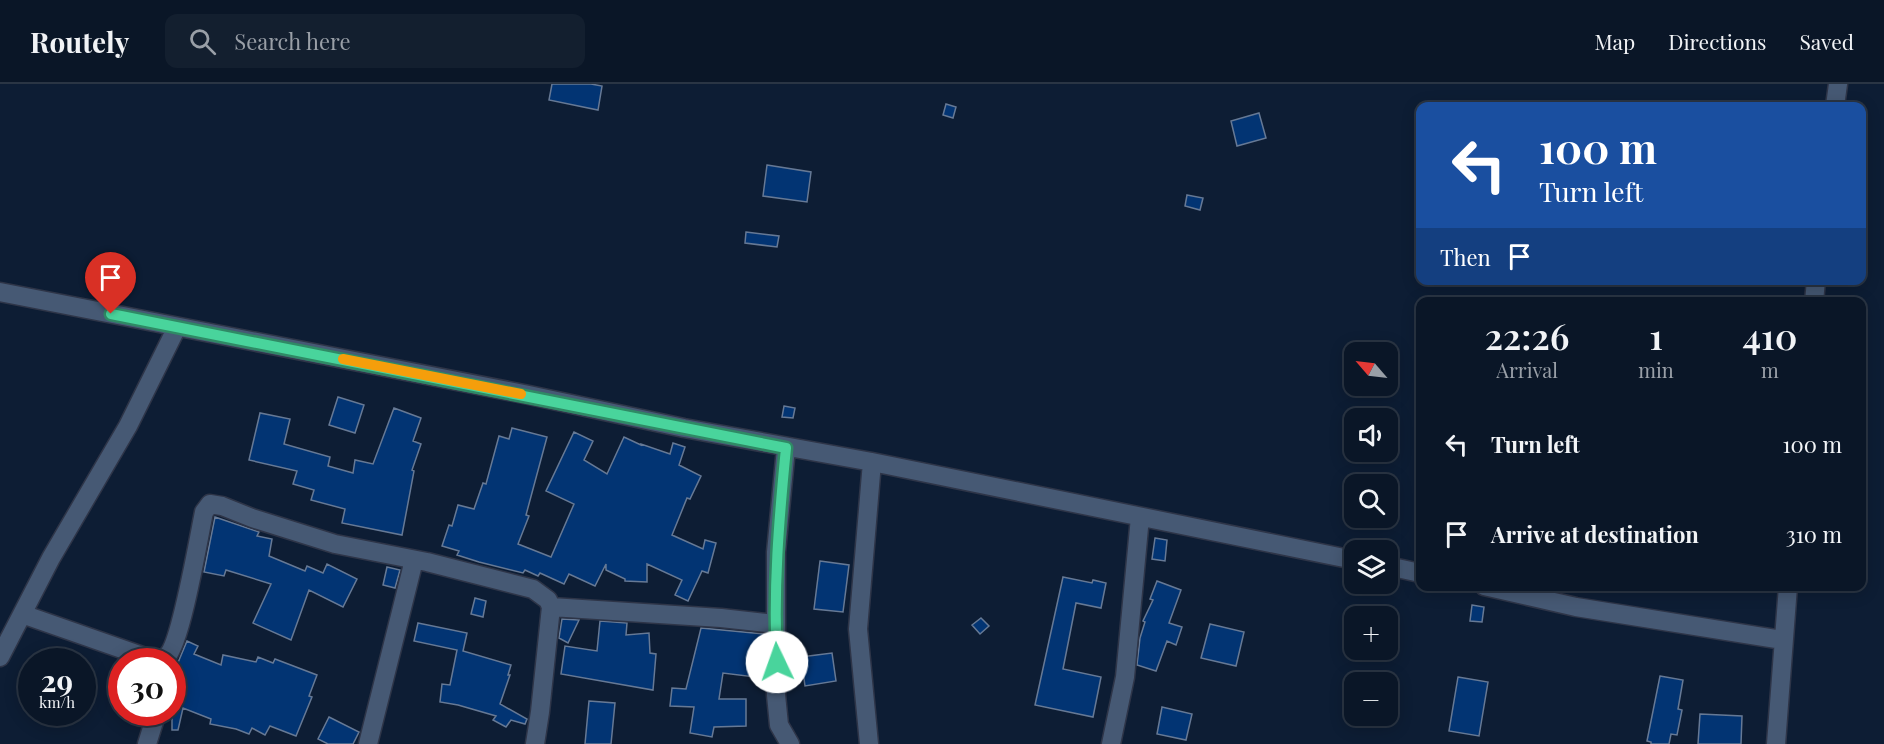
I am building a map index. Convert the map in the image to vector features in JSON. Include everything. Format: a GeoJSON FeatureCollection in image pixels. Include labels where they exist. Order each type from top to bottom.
{"type":"FeatureCollection","features":[{"type":"Feature","properties":{"kind":"street"},"geometry":{"type":"LineString","coordinates":[[1836,102],[1838,84]]}},
{"type":"Feature","properties":{"kind":"street"},"geometry":{"type":"LineString","coordinates":[[0,292],[786,448],[872,462],[1344,558]]}},
{"type":"Feature","properties":{"kind":"street"},"geometry":{"type":"LineString","coordinates":[[0,657],[51,558],[128,426],[177,327]]}},
{"type":"Feature","properties":{"kind":"street"},"geometry":{"type":"LineString","coordinates":[[786,448],[776,552],[775,624],[776,695],[779,725],[790,744]]}},
{"type":"Feature","properties":{"kind":"street"},"geometry":{"type":"LineString","coordinates":[[869,744],[858,629],[872,462]]}},
{"type":"Feature","properties":{"kind":"street"},"geometry":{"type":"LineString","coordinates":[[173,648],[182,618],[204,512],[210,504],[222,506],[252,518],[335,544],[414,560],[533,589],[548,600],[551,607],[535,744]]}},
{"type":"Feature","properties":{"kind":"street"},"geometry":{"type":"LineString","coordinates":[[1111,744],[1125,677],[1140,517]]}},
{"type":"Feature","properties":{"kind":"street"},"geometry":{"type":"LineString","coordinates":[[368,744],[414,560]]}},
{"type":"Feature","properties":{"kind":"street"},"geometry":{"type":"LineString","coordinates":[[1398,568],[1416,572]]}},
{"type":"Feature","properties":{"kind":"street"},"geometry":{"type":"LineString","coordinates":[[1506,591],[1576,607],[1783,640]]}},
{"type":"Feature","properties":{"kind":"street"},"geometry":{"type":"LineString","coordinates":[[1776,744],[1788,591]]}},
{"type":"Feature","properties":{"kind":"street"},"geometry":{"type":"LineString","coordinates":[[551,607],[721,618],[775,624]]}},
{"type":"Feature","properties":{"kind":"street"},"geometry":{"type":"LineString","coordinates":[[22,614],[119,648]]}},
{"type":"Feature","properties":{"kind":"street"},"geometry":{"type":"LineString","coordinates":[[152,741],[155,726]]}},
{"type":"Feature","properties":{"kind":"building"},"geometry":{"type":"Polygon","coordinates":[[[552,84],[602,86],[598,110],[549,100],[552,84]]]}},
{"type":"Feature","properties":{"kind":"building"},"geometry":{"type":"Polygon","coordinates":[[[946,104],[956,107],[953,118],[943,115],[946,104]]]}},
{"type":"Feature","properties":{"kind":"building"},"geometry":{"type":"Polygon","coordinates":[[[1259,113],[1266,138],[1237,146],[1231,121],[1259,113]]]}},
{"type":"Feature","properties":{"kind":"building"},"geometry":{"type":"Polygon","coordinates":[[[767,165],[811,172],[807,202],[763,196],[767,165]]]}},
{"type":"Feature","properties":{"kind":"building"},"geometry":{"type":"Polygon","coordinates":[[[1187,195],[1203,198],[1200,210],[1185,206],[1187,195]]]}},
{"type":"Feature","properties":{"kind":"building"},"geometry":{"type":"Polygon","coordinates":[[[746,232],[779,236],[777,247],[745,243],[746,232]]]}},
{"type":"Feature","properties":{"kind":"building"},"geometry":{"type":"Polygon","coordinates":[[[338,397],[364,405],[355,433],[329,425],[338,397]]]}},
{"type":"Feature","properties":{"kind":"building"},"geometry":{"type":"Polygon","coordinates":[[[784,406],[795,408],[793,418],[782,417],[784,406]]]}},
{"type":"Feature","properties":{"kind":"building"},"geometry":{"type":"Polygon","coordinates":[[[394,408],[421,418],[413,441],[421,444],[412,470],[414,471],[402,535],[342,523],[345,509],[311,500],[314,490],[293,484],[297,471],[249,460],[260,413],[290,419],[284,444],[330,457],[328,466],[353,473],[355,460],[373,464],[394,408]]]}},
{"type":"Feature","properties":{"kind":"building"},"geometry":{"type":"Polygon","coordinates":[[[512,428],[547,437],[526,515],[529,516],[518,544],[551,557],[574,504],[546,491],[574,432],[593,441],[584,460],[607,474],[624,437],[670,454],[673,443],[685,447],[679,465],[701,476],[690,499],[687,498],[672,535],[703,549],[705,540],[716,543],[708,573],[702,571],[688,601],[675,595],[682,580],[647,564],[647,582],[625,581],[606,570],[606,564],[595,586],[569,574],[564,584],[540,573],[538,576],[525,570],[523,573],[479,562],[457,555],[459,551],[442,546],[449,525],[452,526],[458,505],[474,509],[483,483],[486,484],[499,436],[509,439],[512,428]]]}},
{"type":"Feature","properties":{"kind":"building"},"geometry":{"type":"Polygon","coordinates":[[[215,517],[259,532],[257,536],[272,539],[269,556],[305,571],[307,566],[323,573],[327,564],[357,579],[343,607],[309,590],[291,640],[253,623],[271,584],[226,570],[224,576],[204,572],[215,517]]]}},
{"type":"Feature","properties":{"kind":"building"},"geometry":{"type":"Polygon","coordinates":[[[1155,538],[1167,540],[1165,561],[1152,559],[1155,538]]]}},
{"type":"Feature","properties":{"kind":"building"},"geometry":{"type":"Polygon","coordinates":[[[820,561],[849,565],[843,612],[814,609],[820,561]]]}},
{"type":"Feature","properties":{"kind":"building"},"geometry":{"type":"Polygon","coordinates":[[[387,567],[400,570],[395,588],[383,585],[387,567]]]}},
{"type":"Feature","properties":{"kind":"building"},"geometry":{"type":"Polygon","coordinates":[[[1063,577],[1092,583],[1093,580],[1106,583],[1101,608],[1076,603],[1063,669],[1101,677],[1093,717],[1035,705],[1063,577]]]}},
{"type":"Feature","properties":{"kind":"building"},"geometry":{"type":"Polygon","coordinates":[[[1157,581],[1181,590],[1169,623],[1182,627],[1176,645],[1167,641],[1156,671],[1137,665],[1140,638],[1145,622],[1143,621],[1153,600],[1150,599],[1157,581]]]}},
{"type":"Feature","properties":{"kind":"building"},"geometry":{"type":"Polygon","coordinates":[[[475,598],[486,601],[483,617],[471,614],[475,598]]]}},
{"type":"Feature","properties":{"kind":"building"},"geometry":{"type":"Polygon","coordinates":[[[1472,605],[1484,607],[1482,622],[1470,621],[1472,605]]]}},
{"type":"Feature","properties":{"kind":"building"},"geometry":{"type":"Polygon","coordinates":[[[981,618],[989,626],[980,634],[972,625],[981,618]]]}},
{"type":"Feature","properties":{"kind":"building"},"geometry":{"type":"Polygon","coordinates":[[[562,619],[579,620],[568,643],[559,638],[562,619]]]}},
{"type":"Feature","properties":{"kind":"building"},"geometry":{"type":"Polygon","coordinates":[[[600,621],[627,623],[626,635],[649,633],[650,653],[656,654],[653,690],[561,674],[565,646],[597,651],[600,621]]]}},
{"type":"Feature","properties":{"kind":"building"},"geometry":{"type":"Polygon","coordinates":[[[418,623],[467,633],[463,651],[511,665],[500,704],[527,719],[525,724],[511,720],[506,727],[493,720],[496,716],[440,702],[442,684],[450,685],[457,650],[414,641],[418,623]]]}},
{"type":"Feature","properties":{"kind":"building"},"geometry":{"type":"Polygon","coordinates":[[[1210,624],[1244,632],[1236,666],[1201,658],[1210,624]]]}},
{"type":"Feature","properties":{"kind":"building"},"geometry":{"type":"Polygon","coordinates":[[[701,628],[765,634],[763,678],[723,673],[719,699],[746,699],[746,726],[714,727],[712,737],[690,733],[694,707],[670,706],[672,688],[686,689],[701,628]]]}},
{"type":"Feature","properties":{"kind":"building"},"geometry":{"type":"Polygon","coordinates":[[[187,641],[198,646],[194,654],[221,665],[223,655],[256,662],[258,657],[273,663],[275,659],[317,675],[309,696],[312,697],[296,736],[270,726],[265,735],[252,728],[249,734],[210,724],[211,719],[186,709],[186,648],[184,648],[187,641]]]}},
{"type":"Feature","properties":{"kind":"building"},"geometry":{"type":"Polygon","coordinates":[[[832,653],[836,681],[805,686],[801,657],[832,653]]]}},
{"type":"Feature","properties":{"kind":"building"},"geometry":{"type":"Polygon","coordinates":[[[1660,676],[1683,680],[1678,709],[1682,710],[1677,735],[1671,734],[1669,744],[1651,744],[1647,741],[1660,676]]]}},
{"type":"Feature","properties":{"kind":"building"},"geometry":{"type":"Polygon","coordinates":[[[1458,677],[1488,682],[1479,736],[1449,731],[1458,677]]]}},
{"type":"Feature","properties":{"kind":"building"},"geometry":{"type":"Polygon","coordinates":[[[589,701],[615,703],[611,744],[585,744],[589,701]]]}},
{"type":"Feature","properties":{"kind":"building"},"geometry":{"type":"Polygon","coordinates":[[[1162,707],[1192,714],[1186,740],[1157,734],[1162,707]]]}},
{"type":"Feature","properties":{"kind":"building"},"geometry":{"type":"Polygon","coordinates":[[[1700,714],[1742,716],[1741,744],[1698,744],[1700,714]]]}},
{"type":"Feature","properties":{"kind":"building"},"geometry":{"type":"Polygon","coordinates":[[[329,717],[359,732],[353,744],[328,744],[318,739],[329,717]]]}},
{"type":"Feature","properties":{"kind":"building"},"geometry":{"type":"Polygon","coordinates":[[[172,726],[179,726],[178,730],[172,730],[172,726]]]}},
{"type":"Feature","properties":{"kind":"slow traffic"},"geometry":{"type":"LineString","coordinates":[[343,359],[521,394]]}},
{"type":"Feature","properties":{"kind":"route"},"geometry":{"type":"LineString","coordinates":[[111,314],[529,395],[786,448],[776,552],[777,662]]}}]}
